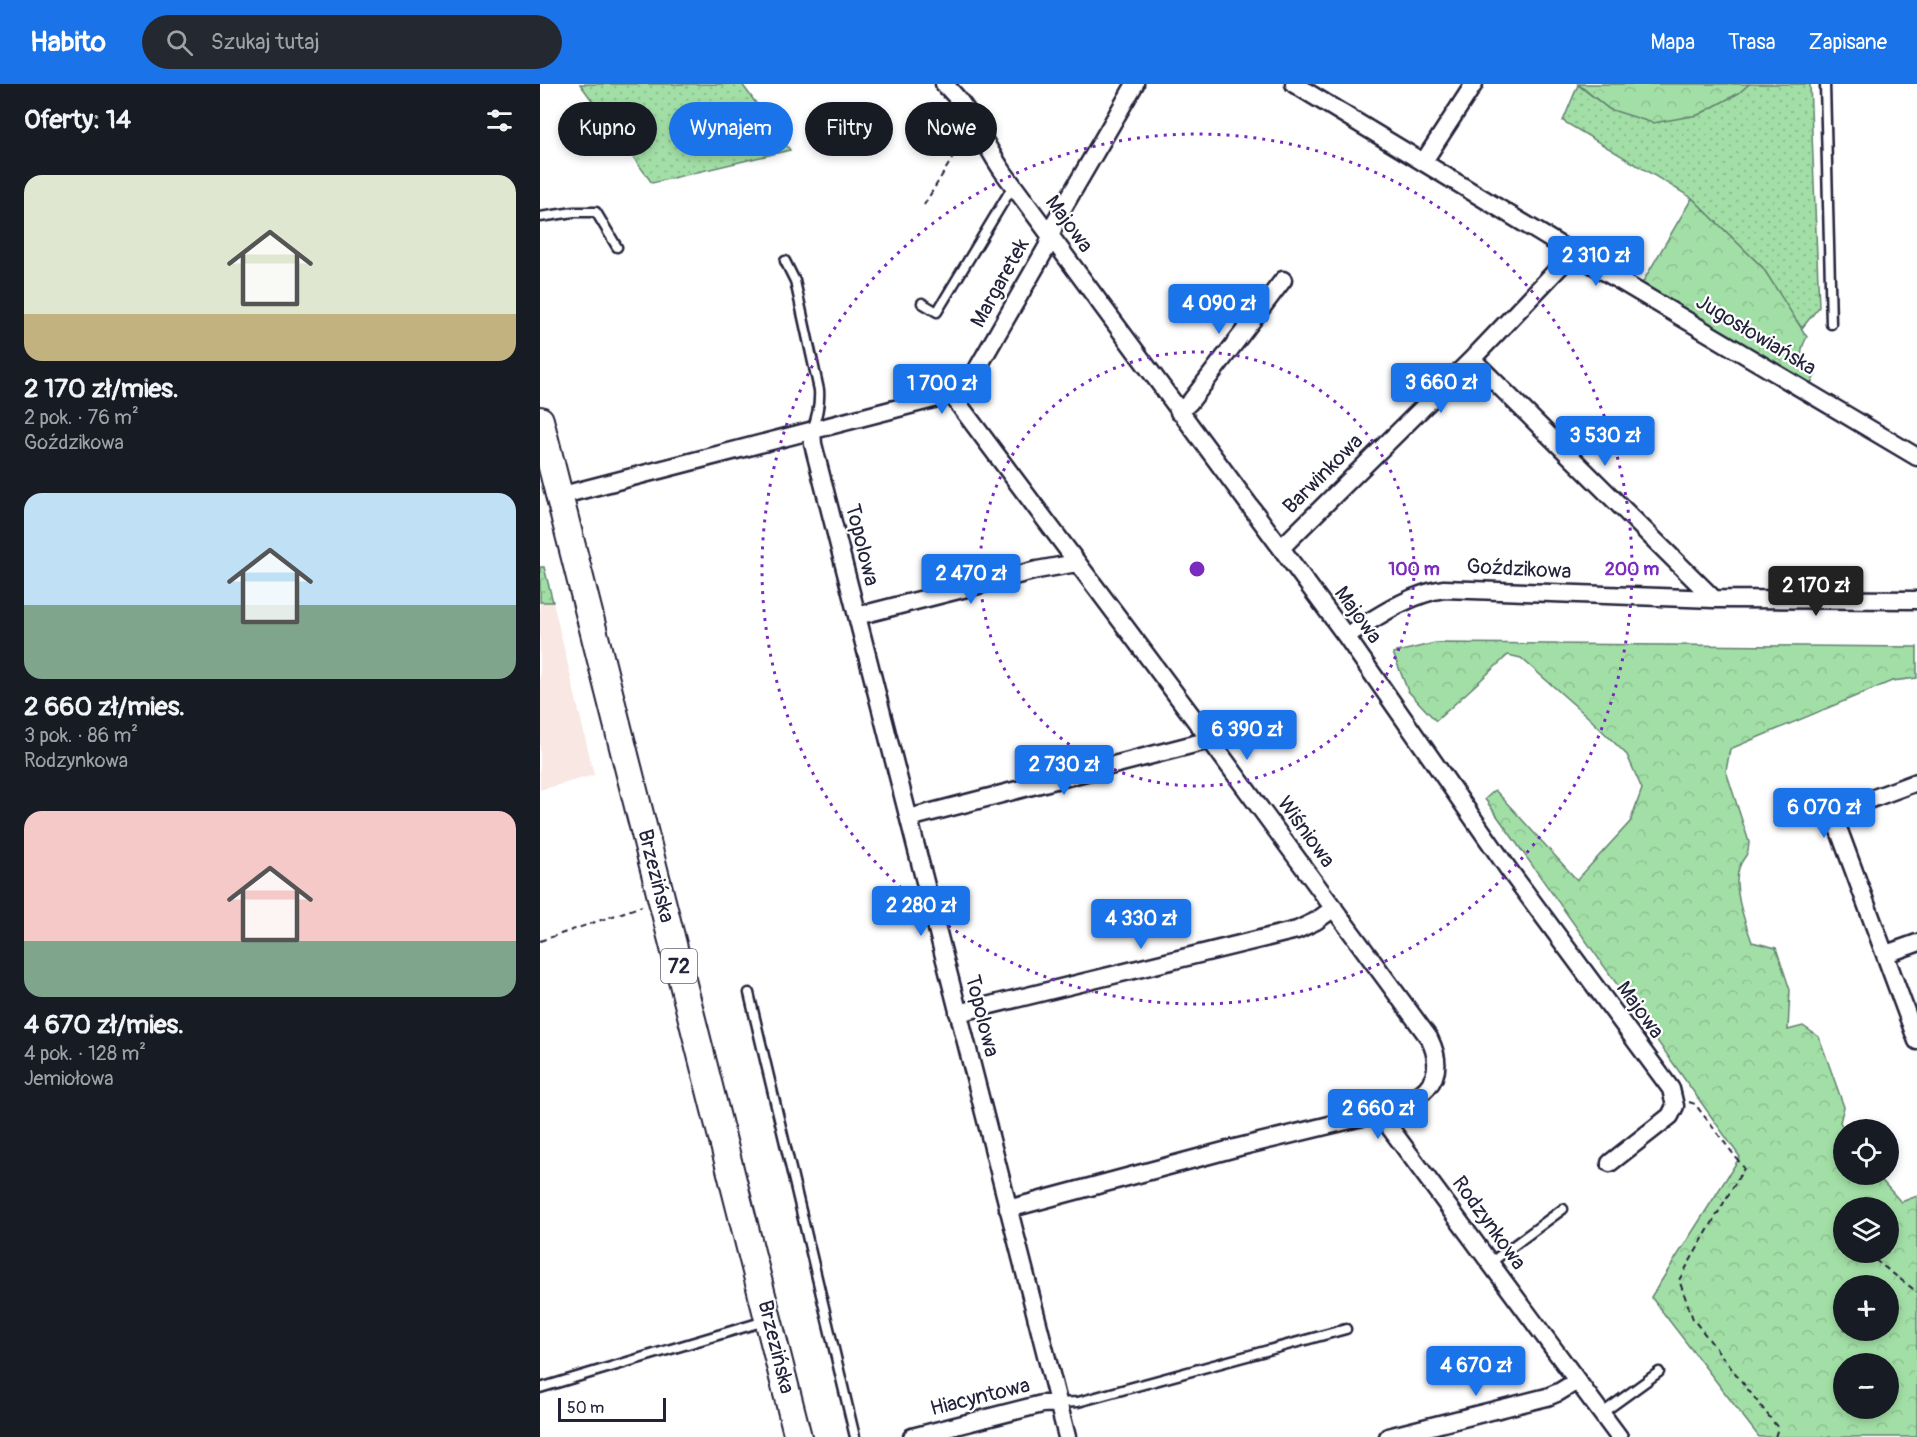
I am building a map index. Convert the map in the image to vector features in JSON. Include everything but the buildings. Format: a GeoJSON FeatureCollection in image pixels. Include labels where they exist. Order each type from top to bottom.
{"type":"FeatureCollection","features":[{"type":"Feature","properties":{"kind":"main road","name":"Brzezińska"},"geometry":{"type":"LineString","coordinates":[[540,420],[798,1437]]}},
{"type":"Feature","properties":{"kind":"street","name":"Majowa"},"geometry":{"type":"LineString","coordinates":[[944,84],[961,102]]}},
{"type":"Feature","properties":{"kind":"street","name":"Margaretek"},"geometry":{"type":"LineString","coordinates":[[559,496],[951,394],[969,381],[976,371],[1047,247],[1056,220],[1135,84]]}},
{"type":"Feature","properties":{"kind":"street","name":"Jugosłowiańska"},"geometry":{"type":"LineString","coordinates":[[1294,84],[1917,457]]}},
{"type":"Feature","properties":{"kind":"street"},"geometry":{"type":"LineString","coordinates":[[1424,161],[1474,84]]}},
{"type":"Feature","properties":{"kind":"street","name":"Majowa"},"geometry":{"type":"LineString","coordinates":[[992,156],[1346,636],[1462,803],[1671,1089],[1673,1096]]}},
{"type":"Feature","properties":{"kind":"street","name":"Barwinkowa"},"geometry":{"type":"LineString","coordinates":[[1281,548],[1472,359],[1573,253]]}},
{"type":"Feature","properties":{"kind":"street"},"geometry":{"type":"LineString","coordinates":[[1179,411],[1190,402],[1283,280]]}},
{"type":"Feature","properties":{"kind":"street"},"geometry":{"type":"LineString","coordinates":[[1472,359],[1714,599]]}},
{"type":"Feature","properties":{"kind":"street","name":"Wiśniowa"},"geometry":{"type":"LineString","coordinates":[[951,394],[1430,1038],[1435,1050],[1434,1080],[1409,1101],[1380,1113]]}},
{"type":"Feature","properties":{"kind":"street","name":"Topolowa"},"geometry":{"type":"LineString","coordinates":[[812,431],[813,444],[1067,1437]]}},
{"type":"Feature","properties":{"kind":"street"},"geometry":{"type":"LineString","coordinates":[[857,616],[1037,570],[1077,563]]}},
{"type":"Feature","properties":{"kind":"street","name":"Goździkowa"},"geometry":{"type":"LineString","coordinates":[[1346,636],[1412,598],[1430,591],[1444,589],[1714,599],[1917,600]]}},
{"type":"Feature","properties":{"kind":"street"},"geometry":{"type":"LineString","coordinates":[[909,818],[1210,740]]}},
{"type":"Feature","properties":{"kind":"street"},"geometry":{"type":"LineString","coordinates":[[1917,782],[1847,808],[1839,821],[1840,834],[1917,1041]]}},
{"type":"Feature","properties":{"kind":"street"},"geometry":{"type":"LineString","coordinates":[[958,1013],[1297,930],[1316,921],[1334,908]]}},
{"type":"Feature","properties":{"kind":"street"},"geometry":{"type":"LineString","coordinates":[[1886,954],[1917,942]]}},
{"type":"Feature","properties":{"kind":"street"},"geometry":{"type":"LineString","coordinates":[[1610,1163],[1670,1116],[1675,1106],[1673,1096]]}},
{"type":"Feature","properties":{"kind":"street"},"geometry":{"type":"LineString","coordinates":[[1008,1209],[1227,1150],[1380,1113]]}},
{"type":"Feature","properties":{"kind":"street","name":"Rodzynkowa"},"geometry":{"type":"LineString","coordinates":[[1380,1113],[1619,1437]]}},
{"type":"Feature","properties":{"kind":"street"},"geometry":{"type":"LineString","coordinates":[[1388,1437],[1547,1396],[1560,1392],[1577,1380]]}},
{"type":"Feature","properties":{"kind":"street","name":"Hiacyntowa"},"geometry":{"type":"LineString","coordinates":[[912,1437],[1041,1404],[1058,1402]]}},
{"type":"Feature","properties":{"kind":"lane"},"geometry":{"type":"LineString","coordinates":[[1825,84],[1831,324]]}},
{"type":"Feature","properties":{"kind":"lane"},"geometry":{"type":"LineString","coordinates":[[922,303],[937,312],[1013,186]]}},
{"type":"Feature","properties":{"kind":"lane"},"geometry":{"type":"LineString","coordinates":[[540,218],[574,212],[596,212],[618,247]]}},
{"type":"Feature","properties":{"kind":"lane"},"geometry":{"type":"LineString","coordinates":[[785,261],[795,281],[819,390],[817,417],[812,431]]}},
{"type":"Feature","properties":{"kind":"lane"},"geometry":{"type":"LineString","coordinates":[[749,993],[855,1437]]}},
{"type":"Feature","properties":{"kind":"lane"},"geometry":{"type":"LineString","coordinates":[[1490,1263],[1563,1209]]}},
{"type":"Feature","properties":{"kind":"lane"},"geometry":{"type":"LineString","coordinates":[[540,1388],[769,1320]]}},
{"type":"Feature","properties":{"kind":"lane"},"geometry":{"type":"LineString","coordinates":[[1058,1402],[1078,1402],[1346,1329]]}},
{"type":"Feature","properties":{"kind":"lane"},"geometry":{"type":"LineString","coordinates":[[1601,1414],[1659,1372]]}},
{"type":"Feature","properties":{"kind":"path"},"geometry":{"type":"LineString","coordinates":[[924,205],[954,156]]}},
{"type":"Feature","properties":{"kind":"path"},"geometry":{"type":"LineString","coordinates":[[540,941],[662,900]]}},
{"type":"Feature","properties":{"kind":"path"},"geometry":{"type":"LineString","coordinates":[[1673,1096],[1695,1104],[1744,1168],[1679,1280],[1693,1319],[1778,1428],[1775,1437]]}},
{"type":"Feature","properties":{"kind":"path"},"geometry":{"type":"LineString","coordinates":[[1879,1263],[1917,1292]]}},
{"type":"Feature","properties":{"kind":"shaded area"},"geometry":{"type":"Polygon","coordinates":[[[540,602],[553,602],[594,775],[540,790],[540,602]]]}},
{"type":"Feature","properties":{"kind":"green space"},"geometry":{"type":"Polygon","coordinates":[[[580,84],[742,84],[755,102],[669,102],[669,156],[765,156],[652,183],[632,156],[657,156],[657,102],[593,102],[580,84]]]}},
{"type":"Feature","properties":{"kind":"green space"},"geometry":{"type":"Polygon","coordinates":[[[1578,84],[1749,84],[1739,93],[1698,115],[1653,123],[1609,109],[1578,84]]]}},
{"type":"Feature","properties":{"kind":"green space"},"geometry":{"type":"Polygon","coordinates":[[[1749,84],[1810,84],[1819,307],[1802,328],[1763,268],[1692,198],[1563,121],[1578,85],[1609,109],[1698,115],[1739,93],[1749,84]]]}},
{"type":"Feature","properties":{"kind":"green space"},"geometry":{"type":"Polygon","coordinates":[[[1692,198],[1763,268],[1807,337],[1801,353],[1804,361],[1816,374],[1811,383],[1805,383],[1641,285],[1692,198]]]}},
{"type":"Feature","properties":{"kind":"green space"},"geometry":{"type":"Polygon","coordinates":[[[540,567],[544,567],[553,602],[540,602],[540,567]]]}},
{"type":"Feature","properties":{"kind":"green space"},"geometry":{"type":"Polygon","coordinates":[[[1435,643],[1917,647],[1917,678],[1892,681],[1730,749],[1726,771],[1749,842],[1748,852],[1737,876],[1737,886],[1752,942],[1776,948],[1790,990],[1788,1030],[1803,1026],[1819,1037],[1844,1107],[1841,1119],[1833,1119],[1833,1185],[1886,1185],[1897,1197],[1833,1197],[1833,1263],[1899,1263],[1899,1200],[1901,1202],[1917,1196],[1917,1437],[1759,1437],[1651,1297],[1740,1157],[1485,799],[1495,790],[1577,880],[1630,822],[1642,789],[1627,755],[1521,658],[1508,655],[1436,721],[1408,691],[1393,653],[1435,643]]]}}]}
